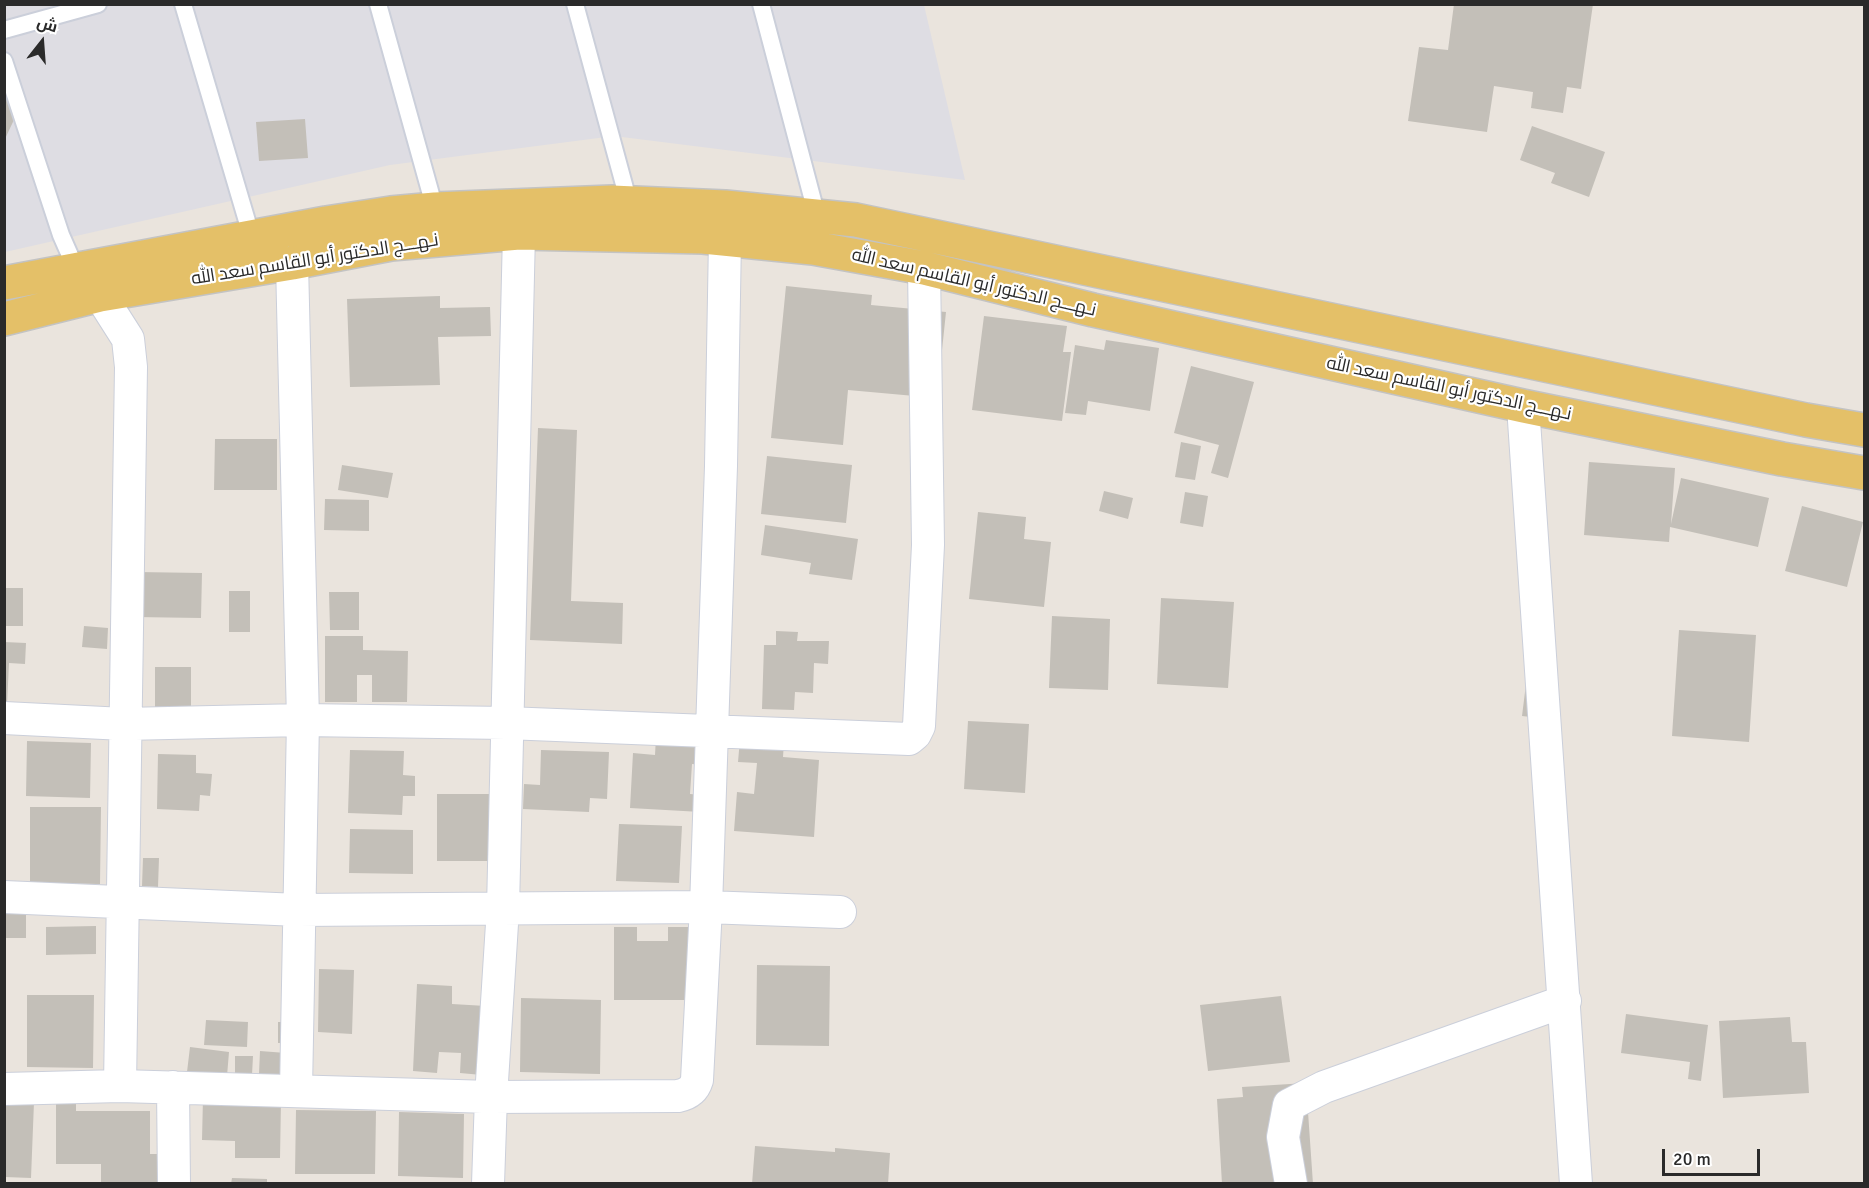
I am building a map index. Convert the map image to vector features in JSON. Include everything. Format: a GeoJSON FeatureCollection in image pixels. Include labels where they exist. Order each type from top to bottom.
{"type":"FeatureCollection","features":[{"type":"Feature","properties":{"kind":"main road","name":"نـهـــج الدكتور أبو القاسم سعد الله"},"geometry":{"type":"LineString","coordinates":[[4,283],[380,214],[435,209],[629,203],[726,207],[856,220],[1795,418],[1864,430]]}},
{"type":"Feature","properties":{"kind":"main road","name":"نـهـــج الدكتور أبو القاسم سعد الله"},"geometry":{"type":"LineString","coordinates":[[4,319],[100,296],[391,244],[519,233],[703,237],[813,248],[924,268],[1093,310],[1523,406],[1782,459],[1864,473]]}},
{"type":"Feature","properties":{"kind":"street"},"geometry":{"type":"LineString","coordinates":[[488,1184],[503,909],[519,233]]}},
{"type":"Feature","properties":{"kind":"street"},"geometry":{"type":"LineString","coordinates":[[4,1089],[120,1086],[491,1096],[678,1096],[687,1094],[695,1088],[706,907],[722,466],[725,239]]}},
{"type":"Feature","properties":{"kind":"street"},"geometry":{"type":"LineString","coordinates":[[291,263],[303,720],[296,1090]]}},
{"type":"Feature","properties":{"kind":"street"},"geometry":{"type":"LineString","coordinates":[[78,268],[100,296],[128,339],[130,351],[120,1086]]}},
{"type":"Feature","properties":{"kind":"street"},"geometry":{"type":"LineString","coordinates":[[4,718],[124,724],[303,720],[506,723],[909,739],[919,726],[928,545],[924,268]]}},
{"type":"Feature","properties":{"kind":"street"},"geometry":{"type":"LineString","coordinates":[[1523,406],[1576,1184]]}},
{"type":"Feature","properties":{"kind":"street"},"geometry":{"type":"LineString","coordinates":[[4,897],[298,909],[706,907],[840,912]]}},
{"type":"Feature","properties":{"kind":"street"},"geometry":{"type":"LineString","coordinates":[[1291,1184],[1283,1137],[1289,1105],[1324,1087],[1565,1001]]}},
{"type":"Feature","properties":{"kind":"street"},"geometry":{"type":"LineString","coordinates":[[173,1087],[174,1184]]}},
{"type":"Feature","properties":{"kind":"lane"},"geometry":{"type":"LineString","coordinates":[[4,30],[98,4]]}},
{"type":"Feature","properties":{"kind":"lane"},"geometry":{"type":"LineString","coordinates":[[183,4],[252,238]]}},
{"type":"Feature","properties":{"kind":"lane"},"geometry":{"type":"LineString","coordinates":[[378,4],[435,209]]}},
{"type":"Feature","properties":{"kind":"lane"},"geometry":{"type":"LineString","coordinates":[[575,4],[629,203]]}},
{"type":"Feature","properties":{"kind":"lane"},"geometry":{"type":"LineString","coordinates":[[761,4],[817,216]]}},
{"type":"Feature","properties":{"kind":"lane"},"geometry":{"type":"LineString","coordinates":[[4,61],[61,235],[78,268]]}},
{"type":"Feature","properties":{"kind":"shaded area"},"geometry":{"type":"Polygon","coordinates":[[[4,5],[924,5],[965,180],[614,136],[390,165],[5,252],[4,5]]]}},
{"type":"Feature","properties":{"kind":"building"},"geometry":{"type":"Polygon","coordinates":[[[1454,4],[1593,4],[1581,89],[1567,87],[1563,113],[1531,108],[1533,92],[1494,86],[1487,132],[1408,121],[1419,47],[1448,50],[1454,4]]]}},
{"type":"Feature","properties":{"kind":"building"},"geometry":{"type":"Polygon","coordinates":[[[4,88],[11,91],[7,100],[20,107],[4,141],[4,88]]]}},
{"type":"Feature","properties":{"kind":"building"},"geometry":{"type":"Polygon","coordinates":[[[305,119],[308,158],[259,161],[256,122],[305,119]]]}},
{"type":"Feature","properties":{"kind":"building"},"geometry":{"type":"Polygon","coordinates":[[[1532,126],[1605,152],[1589,197],[1551,183],[1555,173],[1520,160],[1532,126]]]}},
{"type":"Feature","properties":{"kind":"building"},"geometry":{"type":"Polygon","coordinates":[[[786,286],[872,295],[871,305],[946,312],[937,398],[848,390],[843,445],[771,438],[786,286]]]}},
{"type":"Feature","properties":{"kind":"building"},"geometry":{"type":"Polygon","coordinates":[[[440,296],[440,308],[490,307],[491,336],[438,337],[440,385],[350,387],[347,299],[440,296]]]}},
{"type":"Feature","properties":{"kind":"building"},"geometry":{"type":"Polygon","coordinates":[[[984,316],[1067,326],[1063,352],[1071,352],[1062,421],[972,410],[984,316]]]}},
{"type":"Feature","properties":{"kind":"building"},"geometry":{"type":"Polygon","coordinates":[[[1106,340],[1159,348],[1150,411],[1088,401],[1086,415],[1065,413],[1075,345],[1104,350],[1106,340]]]}},
{"type":"Feature","properties":{"kind":"building"},"geometry":{"type":"Polygon","coordinates":[[[1191,366],[1254,382],[1228,478],[1211,473],[1219,445],[1174,433],[1191,366]]]}},
{"type":"Feature","properties":{"kind":"building"},"geometry":{"type":"Polygon","coordinates":[[[538,428],[577,430],[571,601],[623,603],[622,644],[530,640],[538,428]]]}},
{"type":"Feature","properties":{"kind":"building"},"geometry":{"type":"Polygon","coordinates":[[[215,439],[277,439],[277,490],[214,490],[215,439]]]}},
{"type":"Feature","properties":{"kind":"building"},"geometry":{"type":"Polygon","coordinates":[[[1181,442],[1201,446],[1195,480],[1175,477],[1181,442]]]}},
{"type":"Feature","properties":{"kind":"building"},"geometry":{"type":"Polygon","coordinates":[[[767,456],[852,465],[846,523],[761,514],[767,456]]]}},
{"type":"Feature","properties":{"kind":"building"},"geometry":{"type":"Polygon","coordinates":[[[1589,462],[1675,468],[1671,524],[1681,478],[1769,498],[1758,547],[1670,527],[1669,542],[1584,535],[1589,462]]]}},
{"type":"Feature","properties":{"kind":"building"},"geometry":{"type":"Polygon","coordinates":[[[342,465],[393,473],[388,498],[338,490],[342,465]]]}},
{"type":"Feature","properties":{"kind":"building"},"geometry":{"type":"Polygon","coordinates":[[[1104,491],[1133,498],[1128,519],[1099,511],[1104,491]]]}},
{"type":"Feature","properties":{"kind":"building"},"geometry":{"type":"Polygon","coordinates":[[[1185,492],[1208,496],[1203,527],[1180,523],[1185,492]]]}},
{"type":"Feature","properties":{"kind":"building"},"geometry":{"type":"Polygon","coordinates":[[[325,499],[369,500],[369,531],[324,530],[325,499]]]}},
{"type":"Feature","properties":{"kind":"building"},"geometry":{"type":"Polygon","coordinates":[[[1802,506],[1863,522],[1847,587],[1785,571],[1802,506]]]}},
{"type":"Feature","properties":{"kind":"building"},"geometry":{"type":"Polygon","coordinates":[[[978,512],[1026,517],[1024,539],[1051,542],[1044,607],[969,599],[978,512]]]}},
{"type":"Feature","properties":{"kind":"building"},"geometry":{"type":"Polygon","coordinates":[[[765,525],[858,539],[852,580],[809,574],[811,563],[761,555],[765,525]]]}},
{"type":"Feature","properties":{"kind":"building"},"geometry":{"type":"Polygon","coordinates":[[[137,572],[202,573],[201,618],[135,617],[137,572]]]}},
{"type":"Feature","properties":{"kind":"building"},"geometry":{"type":"Polygon","coordinates":[[[4,588],[23,588],[23,626],[4,626],[4,588]]]}},
{"type":"Feature","properties":{"kind":"building"},"geometry":{"type":"Polygon","coordinates":[[[229,591],[250,591],[250,632],[229,632],[229,591]]]}},
{"type":"Feature","properties":{"kind":"building"},"geometry":{"type":"Polygon","coordinates":[[[329,592],[359,592],[359,630],[330,630],[329,592]]]}},
{"type":"Feature","properties":{"kind":"building"},"geometry":{"type":"Polygon","coordinates":[[[1161,598],[1234,602],[1228,688],[1157,684],[1161,598]]]}},
{"type":"Feature","properties":{"kind":"building"},"geometry":{"type":"Polygon","coordinates":[[[1052,616],[1110,619],[1108,690],[1049,688],[1052,616]]]}},
{"type":"Feature","properties":{"kind":"building"},"geometry":{"type":"Polygon","coordinates":[[[84,626],[108,628],[107,649],[82,647],[84,626]]]}},
{"type":"Feature","properties":{"kind":"building"},"geometry":{"type":"Polygon","coordinates":[[[1679,630],[1756,635],[1749,742],[1672,736],[1679,630]]]}},
{"type":"Feature","properties":{"kind":"building"},"geometry":{"type":"Polygon","coordinates":[[[776,631],[798,632],[797,641],[829,641],[828,664],[814,663],[813,693],[795,692],[794,710],[762,709],[764,645],[776,645],[776,631]]]}},
{"type":"Feature","properties":{"kind":"building"},"geometry":{"type":"Polygon","coordinates":[[[325,636],[363,636],[363,650],[408,651],[407,702],[372,702],[372,675],[357,675],[357,702],[325,702],[325,636]]]}},
{"type":"Feature","properties":{"kind":"building"},"geometry":{"type":"Polygon","coordinates":[[[4,642],[26,643],[25,664],[9,663],[7,705],[4,705],[4,642]]]}},
{"type":"Feature","properties":{"kind":"building"},"geometry":{"type":"Polygon","coordinates":[[[155,667],[191,667],[191,709],[155,709],[155,667]]]}},
{"type":"Feature","properties":{"kind":"building"},"geometry":{"type":"Polygon","coordinates":[[[1526,684],[1540,718],[1522,716],[1526,684]]]}},
{"type":"Feature","properties":{"kind":"building"},"geometry":{"type":"Polygon","coordinates":[[[968,721],[1029,724],[1025,793],[964,789],[968,721]]]}},
{"type":"Feature","properties":{"kind":"building"},"geometry":{"type":"Polygon","coordinates":[[[656,737],[705,739],[703,765],[692,764],[690,794],[702,795],[701,812],[630,808],[633,753],[655,755],[656,737]]]}},
{"type":"Feature","properties":{"kind":"building"},"geometry":{"type":"Polygon","coordinates":[[[740,739],[784,742],[783,757],[819,760],[814,837],[734,831],[737,792],[754,794],[757,763],[738,762],[740,739]]]}},
{"type":"Feature","properties":{"kind":"building"},"geometry":{"type":"Polygon","coordinates":[[[27,741],[91,743],[90,798],[26,796],[27,741]]]}},
{"type":"Feature","properties":{"kind":"building"},"geometry":{"type":"Polygon","coordinates":[[[350,750],[404,751],[403,775],[415,776],[415,796],[403,796],[402,815],[348,813],[350,750]]]}},
{"type":"Feature","properties":{"kind":"building"},"geometry":{"type":"Polygon","coordinates":[[[541,750],[609,752],[607,799],[590,798],[589,812],[523,809],[524,784],[540,785],[541,750]]]}},
{"type":"Feature","properties":{"kind":"building"},"geometry":{"type":"Polygon","coordinates":[[[158,754],[196,755],[196,773],[212,774],[210,796],[200,795],[199,811],[157,809],[158,754]]]}},
{"type":"Feature","properties":{"kind":"building"},"geometry":{"type":"Polygon","coordinates":[[[437,794],[489,794],[489,861],[437,861],[437,794]]]}},
{"type":"Feature","properties":{"kind":"building"},"geometry":{"type":"Polygon","coordinates":[[[30,807],[101,807],[100,884],[30,883],[30,807]]]}},
{"type":"Feature","properties":{"kind":"building"},"geometry":{"type":"Polygon","coordinates":[[[619,824],[682,826],[679,883],[616,881],[619,824]]]}},
{"type":"Feature","properties":{"kind":"building"},"geometry":{"type":"Polygon","coordinates":[[[350,829],[413,830],[413,874],[349,873],[350,829]]]}},
{"type":"Feature","properties":{"kind":"building"},"geometry":{"type":"Polygon","coordinates":[[[143,858],[159,858],[158,887],[142,886],[143,858]]]}},
{"type":"Feature","properties":{"kind":"building"},"geometry":{"type":"Polygon","coordinates":[[[4,909],[26,910],[26,938],[4,938],[4,909]]]}},
{"type":"Feature","properties":{"kind":"building"},"geometry":{"type":"Polygon","coordinates":[[[96,926],[96,954],[46,955],[46,927],[96,926]]]}},
{"type":"Feature","properties":{"kind":"building"},"geometry":{"type":"Polygon","coordinates":[[[614,927],[637,927],[637,941],[668,941],[668,927],[694,927],[694,1000],[614,1000],[614,927]]]}},
{"type":"Feature","properties":{"kind":"building"},"geometry":{"type":"Polygon","coordinates":[[[757,965],[830,966],[829,1046],[756,1045],[757,965]]]}},
{"type":"Feature","properties":{"kind":"building"},"geometry":{"type":"Polygon","coordinates":[[[319,969],[354,970],[352,1034],[318,1032],[319,969]]]}},
{"type":"Feature","properties":{"kind":"building"},"geometry":{"type":"Polygon","coordinates":[[[417,984],[452,986],[452,1004],[486,1006],[482,1075],[460,1073],[461,1053],[439,1052],[437,1073],[413,1071],[417,984]]]}},
{"type":"Feature","properties":{"kind":"building"},"geometry":{"type":"Polygon","coordinates":[[[27,995],[94,995],[93,1068],[27,1067],[27,995]]]}},
{"type":"Feature","properties":{"kind":"building"},"geometry":{"type":"Polygon","coordinates":[[[1281,996],[1290,1062],[1208,1071],[1200,1005],[1281,996]]]}},
{"type":"Feature","properties":{"kind":"building"},"geometry":{"type":"Polygon","coordinates":[[[521,998],[601,1000],[600,1074],[520,1072],[521,998]]]}},
{"type":"Feature","properties":{"kind":"building"},"geometry":{"type":"Polygon","coordinates":[[[1626,1014],[1708,1025],[1701,1081],[1688,1079],[1690,1062],[1621,1053],[1626,1014]]]}},
{"type":"Feature","properties":{"kind":"building"},"geometry":{"type":"Polygon","coordinates":[[[1790,1017],[1792,1042],[1806,1042],[1809,1093],[1723,1098],[1719,1021],[1790,1017]]]}},
{"type":"Feature","properties":{"kind":"building"},"geometry":{"type":"Polygon","coordinates":[[[206,1020],[248,1022],[247,1047],[204,1045],[206,1020]]]}},
{"type":"Feature","properties":{"kind":"building"},"geometry":{"type":"Polygon","coordinates":[[[278,1022],[299,1022],[299,1043],[278,1043],[278,1022]]]}},
{"type":"Feature","properties":{"kind":"building"},"geometry":{"type":"Polygon","coordinates":[[[190,1047],[229,1052],[227,1076],[187,1072],[190,1047]]]}},
{"type":"Feature","properties":{"kind":"building"},"geometry":{"type":"Polygon","coordinates":[[[260,1051],[286,1053],[285,1076],[259,1074],[260,1051]]]}},
{"type":"Feature","properties":{"kind":"building"},"geometry":{"type":"Polygon","coordinates":[[[235,1056],[253,1056],[252,1075],[235,1074],[235,1056]]]}},
{"type":"Feature","properties":{"kind":"building"},"geometry":{"type":"Polygon","coordinates":[[[1306,1083],[1313,1184],[1222,1184],[1217,1099],[1243,1097],[1242,1087],[1306,1083]]]}},
{"type":"Feature","properties":{"kind":"building"},"geometry":{"type":"Polygon","coordinates":[[[203,1098],[281,1100],[280,1158],[235,1158],[235,1141],[202,1140],[203,1098]]]}},
{"type":"Feature","properties":{"kind":"building"},"geometry":{"type":"Polygon","coordinates":[[[5,1101],[34,1102],[31,1178],[5,1177],[5,1101]]]}},
{"type":"Feature","properties":{"kind":"building"},"geometry":{"type":"Polygon","coordinates":[[[56,1102],[76,1103],[76,1111],[150,1111],[150,1154],[160,1154],[160,1183],[101,1184],[101,1164],[56,1164],[56,1102]]]}},
{"type":"Feature","properties":{"kind":"building"},"geometry":{"type":"Polygon","coordinates":[[[296,1110],[376,1111],[375,1174],[295,1174],[296,1110]]]}},
{"type":"Feature","properties":{"kind":"building"},"geometry":{"type":"Polygon","coordinates":[[[399,1112],[464,1114],[463,1178],[398,1176],[399,1112]]]}},
{"type":"Feature","properties":{"kind":"building"},"geometry":{"type":"Polygon","coordinates":[[[755,1146],[835,1152],[835,1148],[890,1153],[888,1184],[752,1184],[755,1146]]]}},
{"type":"Feature","properties":{"kind":"building"},"geometry":{"type":"Polygon","coordinates":[[[232,1178],[267,1179],[267,1184],[231,1184],[232,1178]]]}}]}
